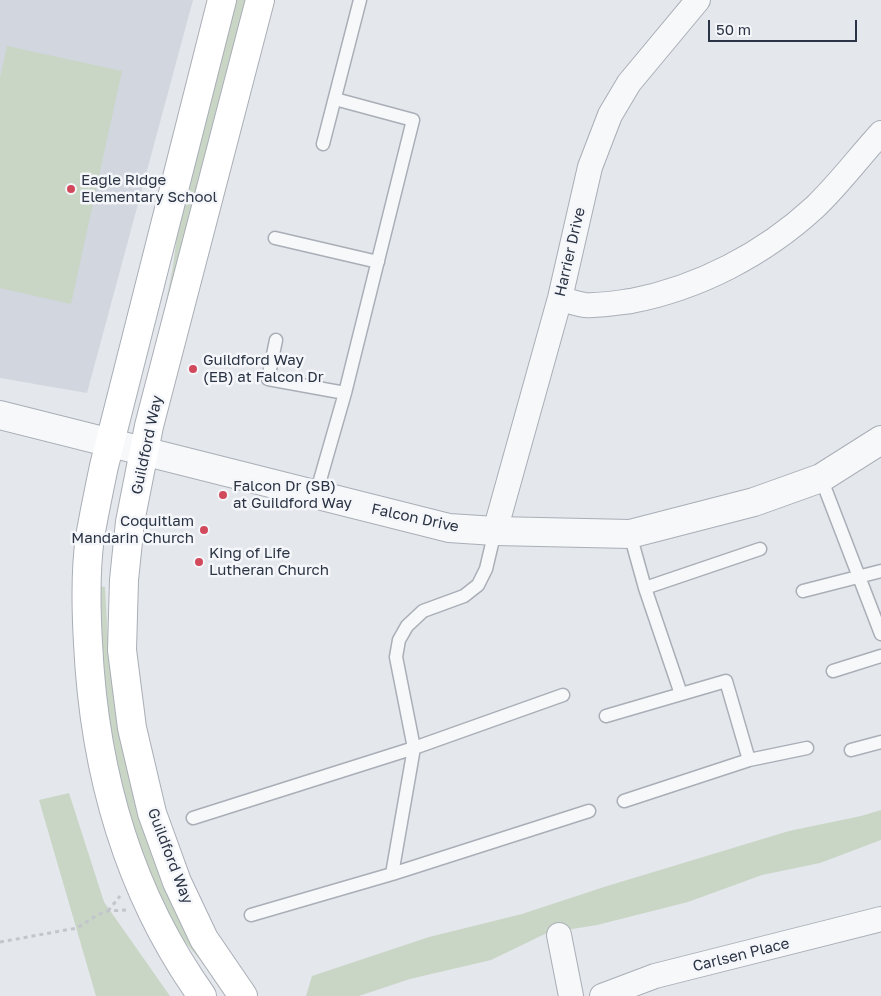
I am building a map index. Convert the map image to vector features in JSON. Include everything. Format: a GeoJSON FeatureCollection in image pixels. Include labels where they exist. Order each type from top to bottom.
{"type":"FeatureCollection","features":[{"type":"Feature","properties":{"kind":"main road"},"geometry":{"type":"LineString","coordinates":[[202,996],[175,955],[145,897],[118,827],[100,757],[90,683],[86,604],[90,538],[104,466],[222,0]]}},
{"type":"Feature","properties":{"kind":"main road","name":"Guildford Way"},"geometry":{"type":"LineString","coordinates":[[243,996],[204,939],[177,882],[152,813],[132,728],[122,650],[124,580],[130,522],[144,452],[260,0]]}},
{"type":"Feature","properties":{"kind":"street","name":"Harrier Drive"},"geometry":{"type":"LineString","coordinates":[[495,531],[560,298],[590,167],[610,115],[629,83],[698,0]]}},
{"type":"Feature","properties":{"kind":"street"},"geometry":{"type":"LineString","coordinates":[[560,298],[586,305],[600,305],[641,299],[680,288],[736,264],[772,241],[815,206],[881,133]]}},
{"type":"Feature","properties":{"kind":"street","name":"Falcon Drive"},"geometry":{"type":"LineString","coordinates":[[0,415],[449,528],[495,531],[630,534],[754,502],[821,478],[881,440]]}},
{"type":"Feature","properties":{"kind":"street","name":"Carlsen Place"},"geometry":{"type":"LineString","coordinates":[[602,996],[655,976],[881,919]]}},
{"type":"Feature","properties":{"kind":"street"},"geometry":{"type":"LineString","coordinates":[[559,935],[571,996]]}},
{"type":"Feature","properties":{"kind":"lane"},"geometry":{"type":"LineString","coordinates":[[323,144],[360,0]]}},
{"type":"Feature","properties":{"kind":"lane"},"geometry":{"type":"LineString","coordinates":[[316,494],[345,393],[413,120],[335,99]]}},
{"type":"Feature","properties":{"kind":"lane"},"geometry":{"type":"LineString","coordinates":[[276,238],[378,262]]}},
{"type":"Feature","properties":{"kind":"lane"},"geometry":{"type":"LineString","coordinates":[[276,340],[268,378],[345,393]]}},
{"type":"Feature","properties":{"kind":"lane"},"geometry":{"type":"LineString","coordinates":[[821,478],[881,634]]}},
{"type":"Feature","properties":{"kind":"lane"},"geometry":{"type":"LineString","coordinates":[[392,874],[414,748],[396,657],[400,640],[406,626],[423,611],[464,596],[478,585],[486,569],[495,531]]}},
{"type":"Feature","properties":{"kind":"lane"},"geometry":{"type":"LineString","coordinates":[[630,534],[645,588],[681,694]]}},
{"type":"Feature","properties":{"kind":"lane"},"geometry":{"type":"LineString","coordinates":[[645,588],[760,549]]}},
{"type":"Feature","properties":{"kind":"lane"},"geometry":{"type":"LineString","coordinates":[[803,591],[881,571]]}},
{"type":"Feature","properties":{"kind":"lane"},"geometry":{"type":"LineString","coordinates":[[833,671],[881,656]]}},
{"type":"Feature","properties":{"kind":"lane"},"geometry":{"type":"LineString","coordinates":[[606,716],[726,681],[749,760]]}},
{"type":"Feature","properties":{"kind":"lane"},"geometry":{"type":"LineString","coordinates":[[193,818],[414,748],[563,695]]}},
{"type":"Feature","properties":{"kind":"lane"},"geometry":{"type":"LineString","coordinates":[[851,750],[881,742]]}},
{"type":"Feature","properties":{"kind":"lane"},"geometry":{"type":"LineString","coordinates":[[624,801],[749,760],[807,748]]}},
{"type":"Feature","properties":{"kind":"lane"},"geometry":{"type":"LineString","coordinates":[[251,915],[392,874],[589,811]]}},
{"type":"Feature","properties":{"kind":"path"},"geometry":{"type":"LineString","coordinates":[[107,911],[124,892]]}},
{"type":"Feature","properties":{"kind":"path"},"geometry":{"type":"LineString","coordinates":[[0,942],[78,928],[97,914],[107,911],[132,909]]}},
{"type":"Feature","properties":{"kind":"shaded area","name":"Eagle Ridge Elementary School"},"geometry":{"type":"Polygon","coordinates":[[[0,0],[193,0],[87,393],[0,378],[0,0]]]}},
{"type":"Feature","properties":{"kind":"green space"},"geometry":{"type":"Polygon","coordinates":[[[231,0],[249,0],[159,338],[173,266],[181,206],[231,0]]]}},
{"type":"Feature","properties":{"kind":"green space"},"geometry":{"type":"Polygon","coordinates":[[[7,46],[122,71],[71,304],[0,288],[0,78],[7,46]]]}},
{"type":"Feature","properties":{"kind":"green space"},"geometry":{"type":"Polygon","coordinates":[[[98,586],[105,587],[108,642],[112,670],[208,965],[206,967],[180,936],[142,863],[105,724],[98,586]]]}},
{"type":"Feature","properties":{"kind":"green space"},"geometry":{"type":"Polygon","coordinates":[[[69,793],[104,902],[170,996],[96,996],[39,800],[69,793]]]}},
{"type":"Feature","properties":{"kind":"green space"},"geometry":{"type":"Polygon","coordinates":[[[881,810],[881,840],[820,863],[762,875],[688,902],[597,925],[547,933],[491,960],[410,979],[359,996],[306,996],[312,976],[429,937],[522,914],[789,831],[881,810]]]}},
{"type":"Feature","properties":{"kind":"place","name":"Eagle Ridge Elementary School"},"geometry":{"type":"Point","coordinates":[71,189]}},
{"type":"Feature","properties":{"kind":"place","name":"Guildford Way (EB) at Falcon Dr"},"geometry":{"type":"Point","coordinates":[193,369]}},
{"type":"Feature","properties":{"kind":"place","name":"Falcon Dr (SB) at Guildford Way"},"geometry":{"type":"Point","coordinates":[223,495]}},
{"type":"Feature","properties":{"kind":"place","name":"Coquitlam Mandarin Church"},"geometry":{"type":"Point","coordinates":[204,530]}},
{"type":"Feature","properties":{"kind":"place","name":"King of Life Lutheran Church"},"geometry":{"type":"Point","coordinates":[199,562]}}]}
